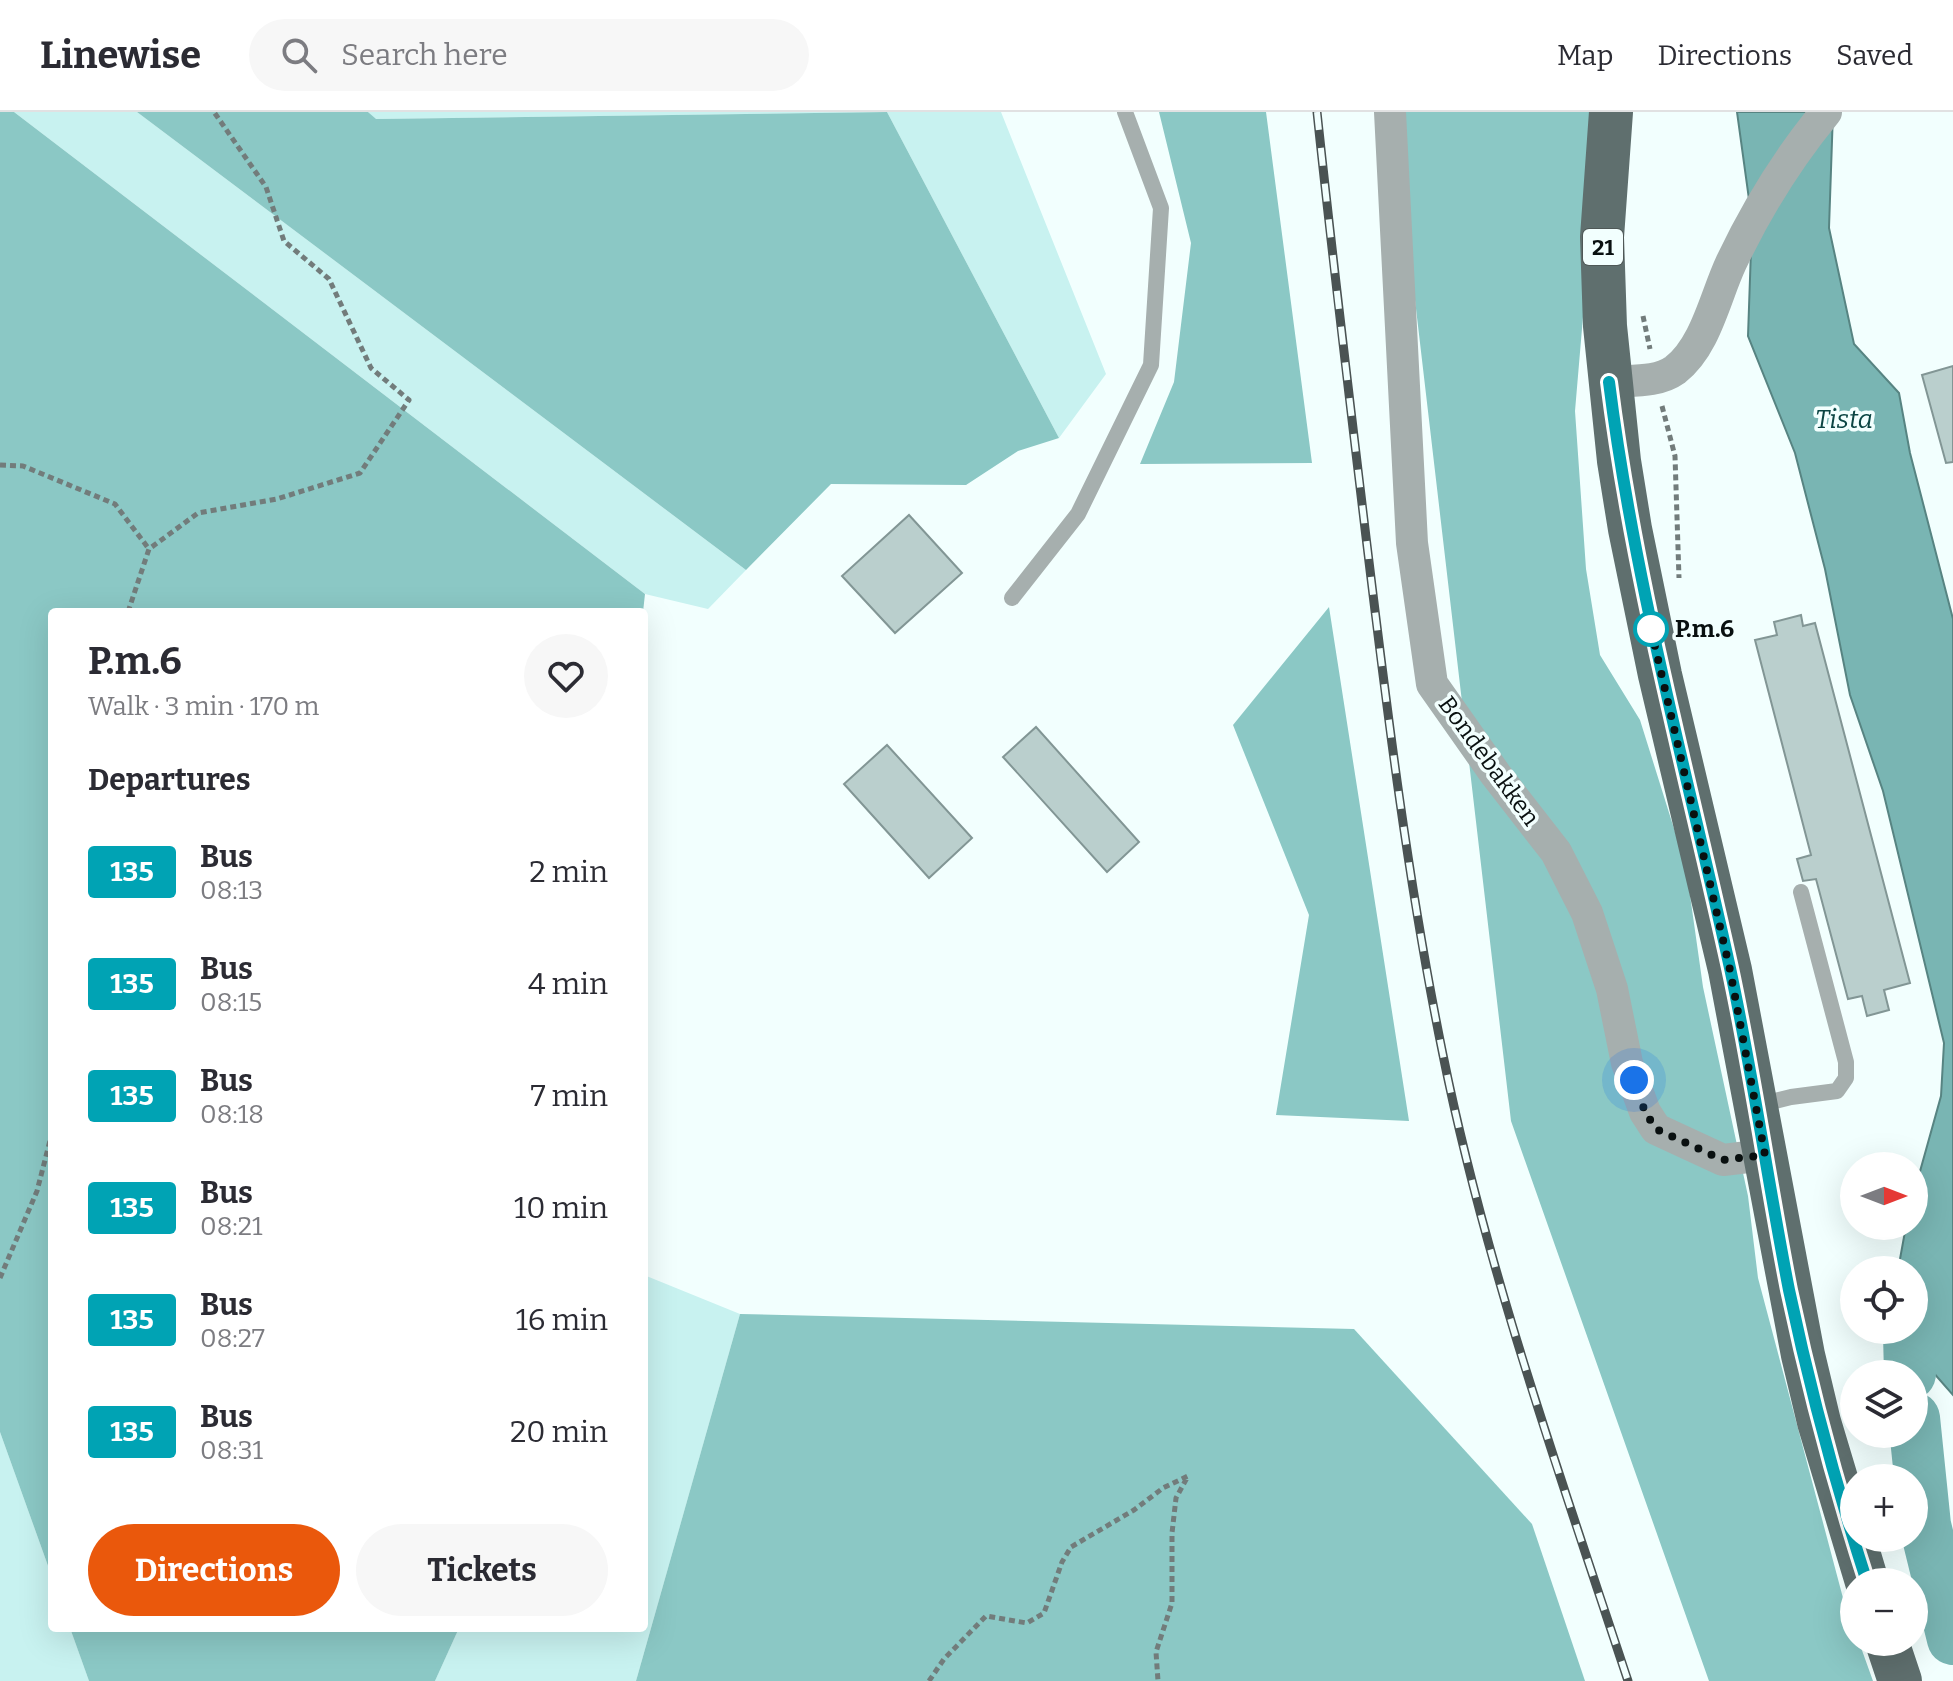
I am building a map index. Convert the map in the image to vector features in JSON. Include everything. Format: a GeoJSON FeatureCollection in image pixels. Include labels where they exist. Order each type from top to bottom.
{"type":"FeatureCollection","features":[{"type":"Feature","properties":{"kind":"main road","name":"21"},"geometry":{"type":"LineString","coordinates":[[1611,112],[1602,237],[1609,382],[1630,529],[1660,675],[1730,970],[1789,1287],[1819,1422],[1863,1568]]}},
{"type":"Feature","properties":{"kind":"main road"},"geometry":{"type":"LineString","coordinates":[[1892,1656],[1900,1681]]}},
{"type":"Feature","properties":{"kind":"street","name":"Bondebakken"},"geometry":{"type":"LineString","coordinates":[[1390,112],[1412,543],[1432,684],[1496,775],[1556,852],[1575,889],[1587,913],[1612,989],[1627,1063],[1645,1112],[1656,1129],[1723,1160],[1765,1155]]}},
{"type":"Feature","properties":{"kind":"street"},"geometry":{"type":"LineString","coordinates":[[1609,382],[1663,377],[1683,363],[1703,330],[1731,263],[1757,212],[1826,112]]}},
{"type":"Feature","properties":{"kind":"lane"},"geometry":{"type":"LineString","coordinates":[[1012,598],[1078,514],[1151,365],[1161,208],[1125,112]]}},
{"type":"Feature","properties":{"kind":"lane"},"geometry":{"type":"LineString","coordinates":[[1756,1105],[1837,1091],[1846,1078],[1846,1062],[1801,892]]}},
{"type":"Feature","properties":{"kind":"path"},"geometry":{"type":"LineString","coordinates":[[129,608],[149,549],[198,513],[277,499],[360,473],[409,400],[371,368],[329,279],[284,241],[266,187],[214,112]]}},
{"type":"Feature","properties":{"kind":"path"},"geometry":{"type":"LineString","coordinates":[[1640,303],[1654,379],[1675,456],[1681,591]]}},
{"type":"Feature","properties":{"kind":"path"},"geometry":{"type":"LineString","coordinates":[[0,465],[23,466],[115,504],[149,549]]}},
{"type":"Feature","properties":{"kind":"path"},"geometry":{"type":"LineString","coordinates":[[0,1278],[37,1191],[48,1148]]}},
{"type":"Feature","properties":{"kind":"path"},"geometry":{"type":"LineString","coordinates":[[929,1681],[944,1659],[986,1616],[1027,1623],[1044,1613],[1062,1562],[1071,1547],[1134,1510],[1163,1488],[1188,1476],[1176,1498],[1172,1533],[1172,1603],[1156,1652],[1158,1681]]}},
{"type":"Feature","properties":{"kind":"shaded area"},"geometry":{"type":"Polygon","coordinates":[[[0,112],[14,112],[645,594],[643,608],[48,608],[48,1566],[0,1432],[0,112]]]}},
{"type":"Feature","properties":{"kind":"shaded area"},"geometry":{"type":"Polygon","coordinates":[[[14,112],[137,112],[746,570],[708,609],[645,594],[14,112]]]}},
{"type":"Feature","properties":{"kind":"shaded area"},"geometry":{"type":"Polygon","coordinates":[[[137,112],[368,112],[376,119],[887,112],[1059,438],[1018,451],[966,485],[831,484],[746,570],[137,112]]]}},
{"type":"Feature","properties":{"kind":"shaded area"},"geometry":{"type":"Polygon","coordinates":[[[368,112],[887,112],[375,119],[368,112]]]}},
{"type":"Feature","properties":{"kind":"shaded area"},"geometry":{"type":"Polygon","coordinates":[[[887,112],[1001,112],[1106,374],[1059,438],[887,112]]]}},
{"type":"Feature","properties":{"kind":"shaded area"},"geometry":{"type":"Polygon","coordinates":[[[1159,112],[1266,112],[1312,463],[1140,464],[1174,382],[1191,243],[1159,112]]]}},
{"type":"Feature","properties":{"kind":"shaded area"},"geometry":{"type":"Polygon","coordinates":[[[1393,112],[1594,112],[1588,258],[1575,411],[1586,569],[1600,655],[1640,720],[1686,867],[1703,987],[1748,1196],[1758,1278],[1840,1587],[1840,1656],[1864,1656],[1873,1681],[1709,1681],[1511,1121],[1393,112]]]}},
{"type":"Feature","properties":{"kind":"shaded area"},"geometry":{"type":"Polygon","coordinates":[[[1329,607],[1409,1121],[1276,1115],[1309,915],[1233,725],[1329,607]]]}},
{"type":"Feature","properties":{"kind":"shaded area"},"geometry":{"type":"Polygon","coordinates":[[[648,1277],[740,1314],[636,1681],[435,1681],[457,1632],[648,1632],[648,1277]]]}},
{"type":"Feature","properties":{"kind":"shaded area"},"geometry":{"type":"Polygon","coordinates":[[[740,1314],[1354,1329],[1532,1524],[1585,1681],[636,1681],[740,1314]]]}},
{"type":"Feature","properties":{"kind":"shaded area"},"geometry":{"type":"Polygon","coordinates":[[[0,1432],[48,1566],[48,1632],[71,1632],[89,1681],[0,1681],[0,1432]]]}},
{"type":"Feature","properties":{"kind":"shaded area"},"geometry":{"type":"Polygon","coordinates":[[[71,1632],[457,1632],[435,1681],[89,1681],[71,1632]]]}},
{"type":"Feature","properties":{"kind":"water","name":"Tista"},"geometry":{"type":"Polygon","coordinates":[[[1737,112],[1833,112],[1829,228],[1854,344],[1899,393],[1910,453],[1953,619],[1953,1395],[1928,1370],[1928,1360],[1905,1360],[1898,1344],[1928,1344],[1928,1256],[1901,1256],[1903,1240],[1928,1240],[1928,1152],[1925,1152],[1941,1096],[1944,1043],[1883,791],[1850,695],[1825,569],[1795,453],[1748,336],[1752,221],[1737,112]]]}},
{"type":"Feature","properties":{"kind":"building"},"geometry":{"type":"Polygon","coordinates":[[[1953,366],[1953,462],[1946,463],[1922,375],[1953,366]]]}},
{"type":"Feature","properties":{"kind":"building"},"geometry":{"type":"Polygon","coordinates":[[[909,515],[962,573],[895,633],[842,576],[909,515]]]}},
{"type":"Feature","properties":{"kind":"building"},"geometry":{"type":"Polygon","coordinates":[[[1801,615],[1803,626],[1815,623],[1910,983],[1884,990],[1889,1010],[1867,1016],[1862,996],[1848,999],[1816,879],[1803,881],[1797,859],[1811,855],[1755,640],[1777,635],[1774,622],[1801,615]]]}},
{"type":"Feature","properties":{"kind":"building"},"geometry":{"type":"Polygon","coordinates":[[[1036,727],[1139,842],[1107,872],[1003,757],[1036,727]]]}},
{"type":"Feature","properties":{"kind":"building"},"geometry":{"type":"Polygon","coordinates":[[[887,745],[972,838],[929,878],[844,784],[887,745]]]}},
{"type":"Feature","properties":{"kind":"waterway"},"geometry":{"type":"LineString","coordinates":[[1909,1344],[1910,1360]]}},
{"type":"Feature","properties":{"kind":"waterway"},"geometry":{"type":"LineString","coordinates":[[1917,1448],[1925,1525],[1953,1639]]}},
{"type":"Feature","properties":{"kind":"railway"},"geometry":{"type":"LineString","coordinates":[[1317,112],[1390,732],[1419,926],[1443,1055],[1480,1214],[1526,1371],[1628,1681]]}},
{"type":"Feature","properties":{"kind":"bus line","name":"135"},"geometry":{"type":"LineString","coordinates":[[1609,382],[1630,529],[1660,675],[1730,970],[1789,1287],[1819,1422],[1863,1568]]}},
{"type":"Feature","properties":{"kind":"place","name":"P.m.6"},"geometry":{"type":"Point","coordinates":[1651,629]}},
{"type":"Feature","properties":{"kind":"route"},"geometry":{"type":"LineString","coordinates":[[1634,1080],[1645,1112],[1656,1129],[1723,1160],[1765,1155],[1730,970],[1648,616],[1651,629]]}}]}
